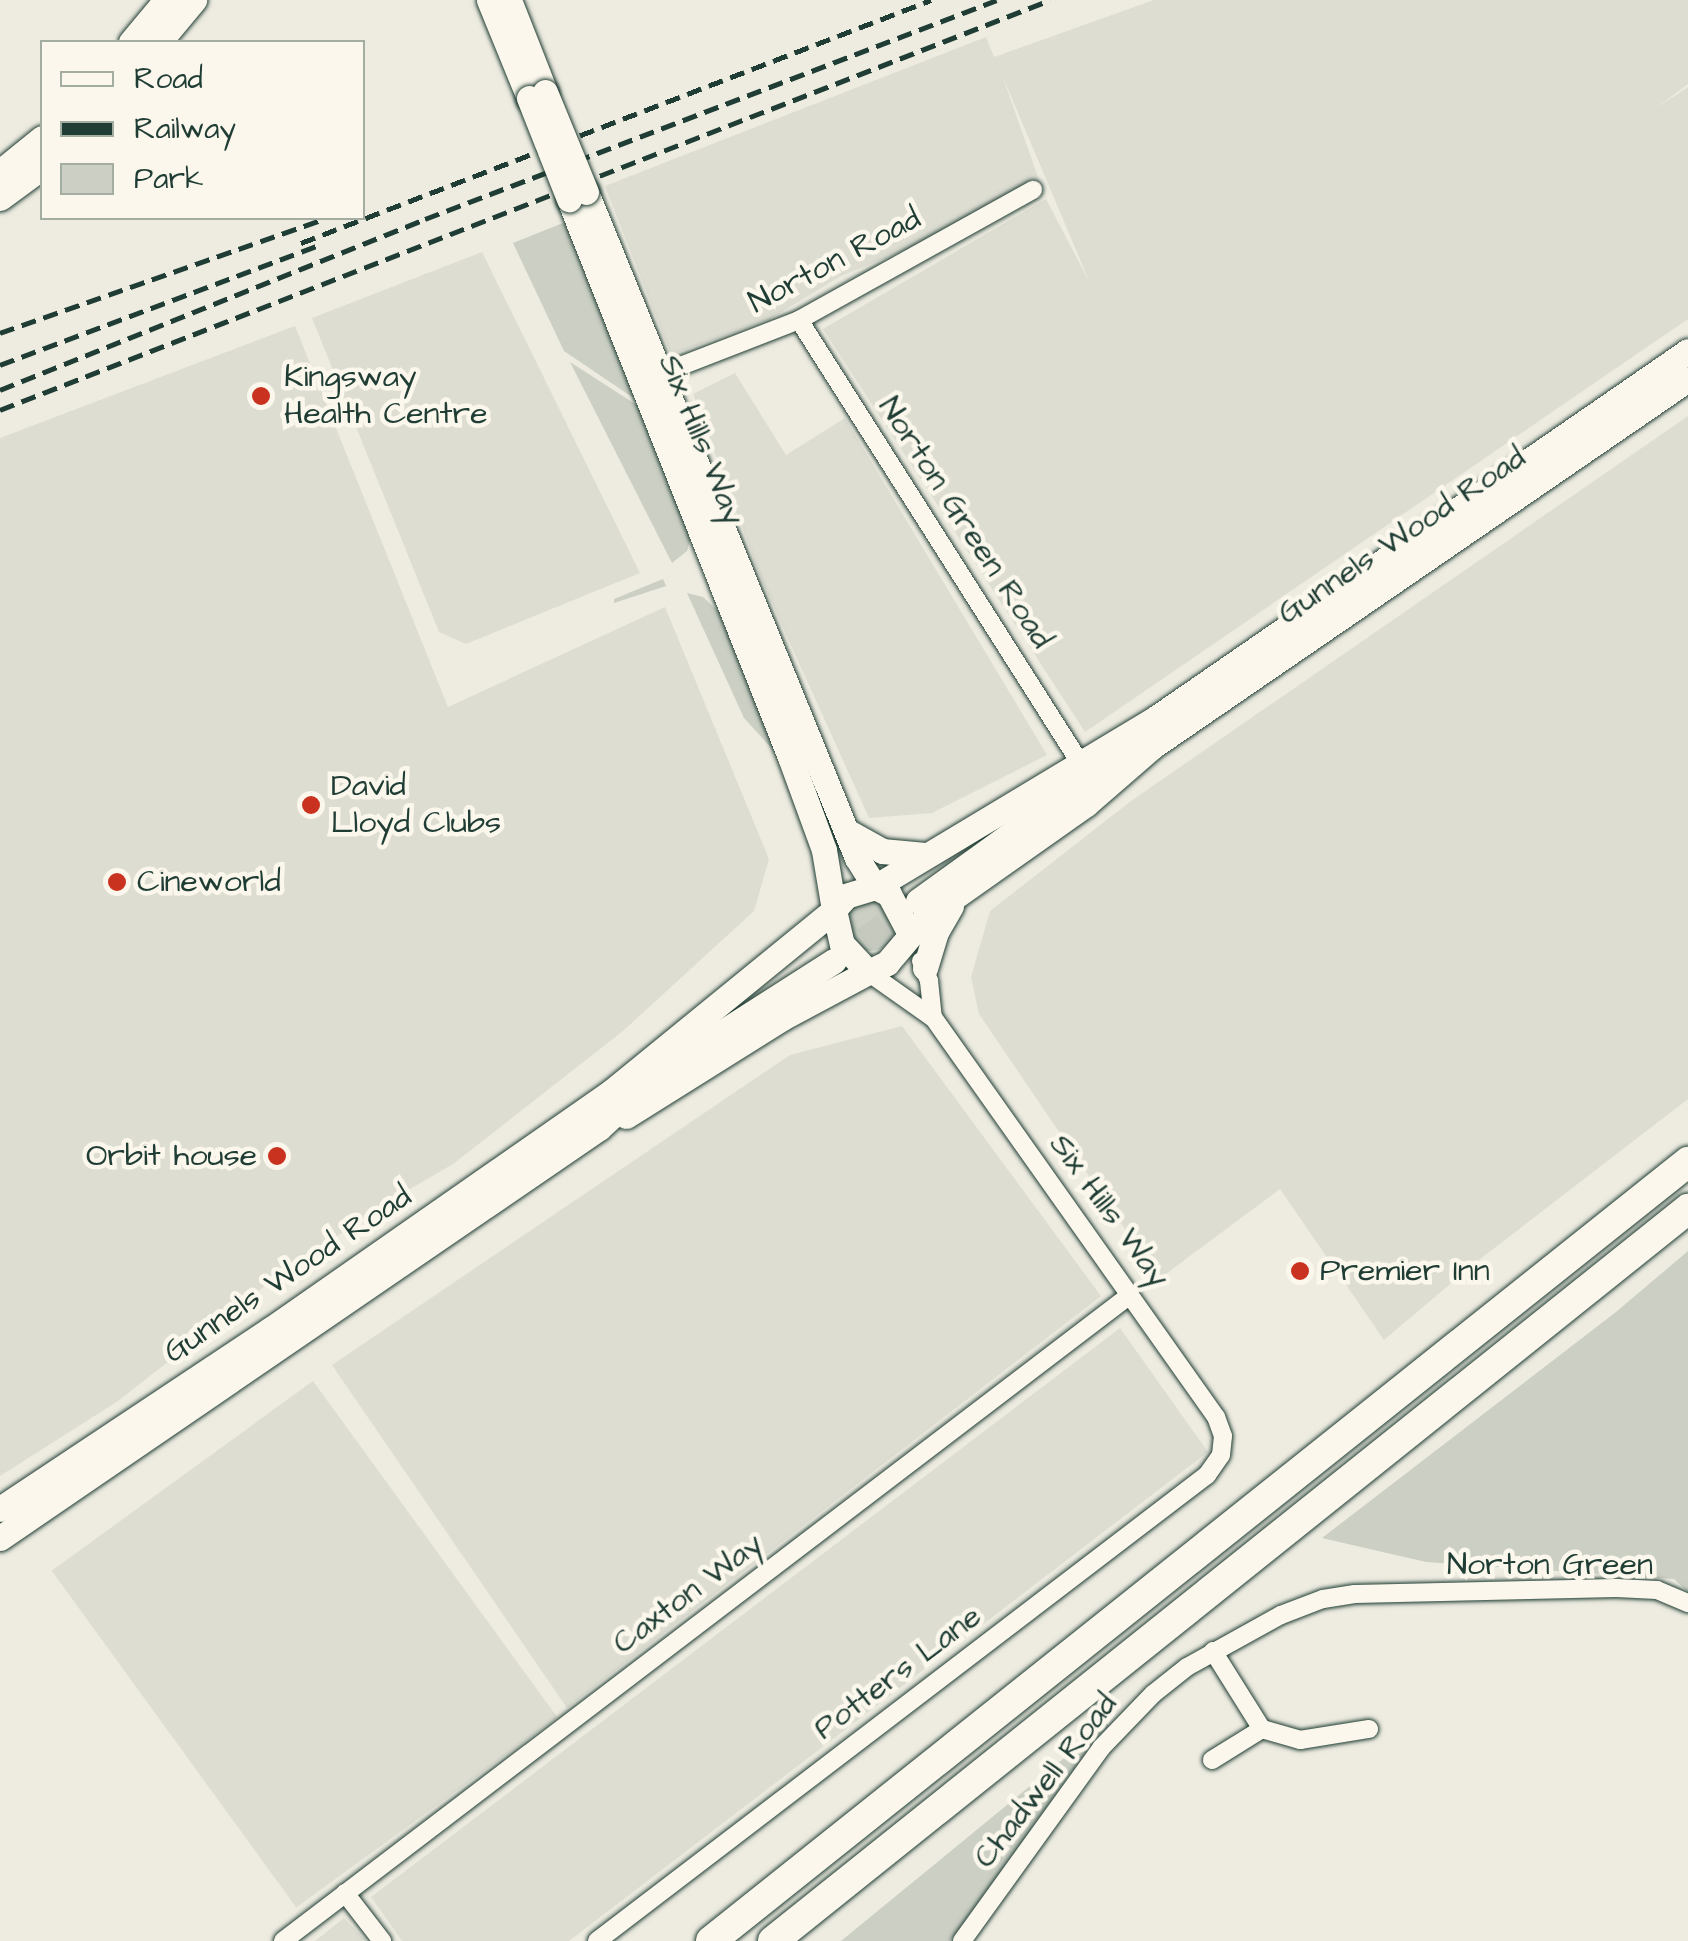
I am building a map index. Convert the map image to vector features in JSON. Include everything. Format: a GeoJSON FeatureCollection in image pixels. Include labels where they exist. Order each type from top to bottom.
{"type":"FeatureCollection","features":[{"type":"Feature","properties":{"kind":"highway"},"geometry":{"type":"LineString","coordinates":[[711,1941],[1688,1162]]}},
{"type":"Feature","properties":{"kind":"highway"},"geometry":{"type":"LineString","coordinates":[[772,1941],[1688,1209]]}},
{"type":"Feature","properties":{"kind":"main road"},"geometry":{"type":"LineString","coordinates":[[133,40],[166,0]]}},
{"type":"Feature","properties":{"kind":"main road"},"geometry":{"type":"LineString","coordinates":[[161,40],[194,0]]}},
{"type":"Feature","properties":{"kind":"main road","name":"Six Hills Way"},"geometry":{"type":"LineString","coordinates":[[489,0],[537,95],[578,196],[795,768],[824,850],[834,910]]}},
{"type":"Feature","properties":{"kind":"main road","name":"Six Hills Way"},"geometry":{"type":"LineString","coordinates":[[509,0],[537,95]]}},
{"type":"Feature","properties":{"kind":"main road"},"geometry":{"type":"LineString","coordinates":[[0,198],[15,165],[40,140]]}},
{"type":"Feature","properties":{"kind":"main road","name":"Six Hills Way"},"geometry":{"type":"LineString","coordinates":[[578,196],[660,374],[857,858],[874,887]]}},
{"type":"Feature","properties":{"kind":"main road","name":"Gunnels Wood Road"},"geometry":{"type":"LineString","coordinates":[[0,1508],[271,1329],[611,1092],[834,910],[846,896],[874,887],[1156,718],[1688,350]]}},
{"type":"Feature","properties":{"kind":"main road","name":"Gunnels Wood Road"},"geometry":{"type":"LineString","coordinates":[[598,1128],[624,1118],[782,1018],[898,954],[910,932],[1086,804],[1153,746],[1688,380]]}},
{"type":"Feature","properties":{"kind":"main road","name":"Gunnels Wood Road"},"geometry":{"type":"LineString","coordinates":[[918,901],[1112,761],[1156,718]]}},
{"type":"Feature","properties":{"kind":"main road","name":"Gunnels Wood Road"},"geometry":{"type":"LineString","coordinates":[[1112,761],[1153,746]]}},
{"type":"Feature","properties":{"kind":"main road"},"geometry":{"type":"LineString","coordinates":[[850,833],[882,851],[927,855]]}},
{"type":"Feature","properties":{"kind":"main road"},"geometry":{"type":"LineString","coordinates":[[874,887],[889,894],[910,932]]}},
{"type":"Feature","properties":{"kind":"main road"},"geometry":{"type":"LineString","coordinates":[[924,968],[936,932],[954,901]]}},
{"type":"Feature","properties":{"kind":"main road"},"geometry":{"type":"LineString","coordinates":[[834,910],[842,944],[868,972]]}},
{"type":"Feature","properties":{"kind":"main road","name":"Gunnels Wood Road"},"geometry":{"type":"LineString","coordinates":[[0,1538],[598,1128],[657,1074],[834,961]]}},
{"type":"Feature","properties":{"kind":"main road","name":"Gunnels Wood Road"},"geometry":{"type":"LineString","coordinates":[[611,1092],[657,1074]]}},
{"type":"Feature","properties":{"kind":"street","name":"Norton Road"},"geometry":{"type":"LineString","coordinates":[[660,374],[799,320],[1033,190]]}},
{"type":"Feature","properties":{"kind":"street","name":"Norton Green Road"},"geometry":{"type":"LineString","coordinates":[[799,320],[1079,761]]}},
{"type":"Feature","properties":{"kind":"street","name":"Six Hills Way"},"geometry":{"type":"LineString","coordinates":[[910,932],[924,968],[933,1018]]}},
{"type":"Feature","properties":{"kind":"street","name":"Six Hills Way"},"geometry":{"type":"LineString","coordinates":[[868,972],[933,1018],[1216,1417],[1224,1445]]}},
{"type":"Feature","properties":{"kind":"street","name":"Caxton Way"},"geometry":{"type":"LineString","coordinates":[[283,1941],[1130,1295]]}},
{"type":"Feature","properties":{"kind":"street","name":"Potters Lane"},"geometry":{"type":"LineString","coordinates":[[597,1941],[1207,1476],[1224,1445]]}},
{"type":"Feature","properties":{"kind":"street","name":"Norton Green"},"geometry":{"type":"LineString","coordinates":[[1410,1596],[1616,1588],[1657,1590],[1688,1602]]}},
{"type":"Feature","properties":{"kind":"street","name":"Chadwell Road"},"geometry":{"type":"LineString","coordinates":[[962,1941],[1102,1748],[1153,1694],[1213,1651],[1323,1598],[1410,1596]]}},
{"type":"Feature","properties":{"kind":"street"},"geometry":{"type":"LineString","coordinates":[[1213,1651],[1262,1729],[1300,1740],[1369,1729]]}},
{"type":"Feature","properties":{"kind":"street"},"geometry":{"type":"LineString","coordinates":[[1212,1760],[1262,1729]]}},
{"type":"Feature","properties":{"kind":"street"},"geometry":{"type":"LineString","coordinates":[[345,1893],[382,1941]]}},
{"type":"Feature","properties":{"kind":"shaded area"},"geometry":{"type":"Polygon","coordinates":[[[1154,0],[1688,0],[1688,84],[1656,108],[1688,87],[1688,319],[1085,732],[823,329],[1046,199],[1090,283],[1002,75],[1044,194],[841,276],[770,319],[671,355],[605,186],[986,37],[994,57],[1154,0]]]}},
{"type":"Feature","properties":{"kind":"shaded area"},"geometry":{"type":"Polygon","coordinates":[[[482,252],[640,573],[466,644],[439,632],[312,318],[482,252]]]}},
{"type":"Feature","properties":{"kind":"shaded area"},"geometry":{"type":"Polygon","coordinates":[[[295,326],[448,707],[665,607],[769,859],[754,911],[623,1031],[453,1164],[384,1204],[271,1281],[118,1401],[0,1476],[0,438],[295,326]]]}},
{"type":"Feature","properties":{"kind":"shaded area"},"geometry":{"type":"Polygon","coordinates":[[[735,373],[786,455],[845,418],[1047,755],[932,813],[869,818],[762,581],[693,394],[735,373]]]}},
{"type":"Feature","properties":{"kind":"shaded area"},"geometry":{"type":"Polygon","coordinates":[[[1688,416],[1688,1099],[1475,1263],[1384,1340],[1280,1189],[1159,1279],[979,1014],[971,977],[990,911],[1131,801],[1688,416]]]}},
{"type":"Feature","properties":{"kind":"shaded area"},"geometry":{"type":"Polygon","coordinates":[[[902,1026],[1101,1296],[567,1708],[332,1365],[790,1055],[902,1026]]]}},
{"type":"Feature","properties":{"kind":"shaded area"},"geometry":{"type":"Polygon","coordinates":[[[1120,1328],[1208,1452],[569,1941],[402,1941],[371,1897],[1120,1328]]]}},
{"type":"Feature","properties":{"kind":"shaded area"},"geometry":{"type":"Polygon","coordinates":[[[313,1381],[558,1718],[296,1907],[52,1571],[313,1381]]]}},
{"type":"Feature","properties":{"kind":"shaded area"},"geometry":{"type":"Polygon","coordinates":[[[344,1918],[366,1941],[315,1941],[344,1918]]]}},
{"type":"Feature","properties":{"kind":"green space"},"geometry":{"type":"Polygon","coordinates":[[[568,221],[638,401],[564,351],[513,243],[568,221]]]}},
{"type":"Feature","properties":{"kind":"green space"},"geometry":{"type":"Polygon","coordinates":[[[570,362],[646,411],[692,534],[687,551],[672,563],[570,362]]]}},
{"type":"Feature","properties":{"kind":"green space"},"geometry":{"type":"Polygon","coordinates":[[[663,579],[666,586],[614,603],[614,599],[663,579]]]}},
{"type":"Feature","properties":{"kind":"green space"},"geometry":{"type":"Polygon","coordinates":[[[687,593],[703,597],[718,611],[784,762],[744,718],[687,593]]]}},
{"type":"Feature","properties":{"kind":"green space"},"geometry":{"type":"Polygon","coordinates":[[[870,901],[888,908],[895,926],[888,944],[870,951],[852,944],[845,926],[852,908],[870,901]]]}},
{"type":"Feature","properties":{"kind":"green space"},"geometry":{"type":"Polygon","coordinates":[[[1688,1251],[1688,1592],[1674,1579],[1426,1562],[1322,1538],[1616,1312],[1688,1251]]]}},
{"type":"Feature","properties":{"kind":"green space"},"geometry":{"type":"Polygon","coordinates":[[[1107,1723],[1112,1730],[950,1941],[841,1941],[1107,1723]]]}},
{"type":"Feature","properties":{"kind":"tunnel"},"geometry":{"type":"LineString","coordinates":[[834,961],[915,903]]}},
{"type":"Feature","properties":{"kind":"railway"},"geometry":{"type":"LineString","coordinates":[[365,218],[931,0]]}},
{"type":"Feature","properties":{"kind":"railway"},"geometry":{"type":"LineString","coordinates":[[0,390],[425,219],[997,0]]}},
{"type":"Feature","properties":{"kind":"railway"},"geometry":{"type":"LineString","coordinates":[[0,410],[1050,0]]}},
{"type":"Feature","properties":{"kind":"railway"},"geometry":{"type":"LineString","coordinates":[[0,333],[321,220]]}},
{"type":"Feature","properties":{"kind":"railway"},"geometry":{"type":"LineString","coordinates":[[301,243],[361,220]]}},
{"type":"Feature","properties":{"kind":"railway"},"geometry":{"type":"LineString","coordinates":[[0,365],[320,245]]}},
{"type":"Feature","properties":{"kind":"place","name":"Kingsway Health Centre"},"geometry":{"type":"Point","coordinates":[261,396]}},
{"type":"Feature","properties":{"kind":"place","name":"David Lloyd Clubs"},"geometry":{"type":"Point","coordinates":[311,805]}},
{"type":"Feature","properties":{"kind":"place","name":"Cineworld"},"geometry":{"type":"Point","coordinates":[117,882]}},
{"type":"Feature","properties":{"kind":"place","name":"Orbit house"},"geometry":{"type":"Point","coordinates":[277,1156]}},
{"type":"Feature","properties":{"kind":"place","name":"Premier Inn"},"geometry":{"type":"Point","coordinates":[1300,1271]}}]}
